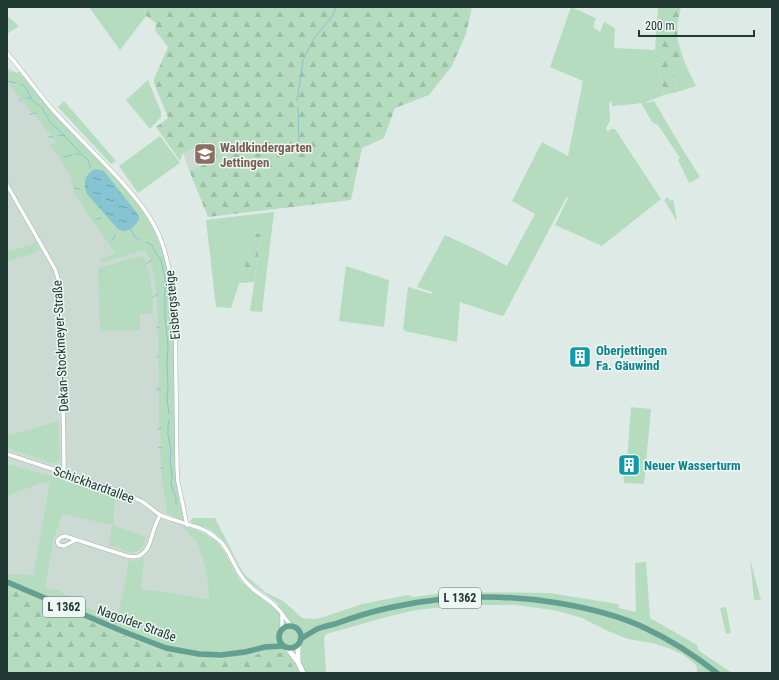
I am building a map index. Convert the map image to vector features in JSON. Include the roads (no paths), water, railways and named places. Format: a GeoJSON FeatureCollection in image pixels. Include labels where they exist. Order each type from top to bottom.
{"type":"FeatureCollection","features":[{"type":"Feature","properties":{"kind":"main road","name":"Nagolder Straße"},"geometry":{"type":"LineString","coordinates":[[7,582],[166,648],[199,654],[229,654],[265,647],[286,647]]}},
{"type":"Feature","properties":{"kind":"main road","name":"L 1362"},"geometry":{"type":"LineString","coordinates":[[302,638],[318,630],[348,619],[414,602],[473,597],[535,599],[568,604],[604,613],[638,625],[666,638],[717,673]]}},
{"type":"Feature","properties":{"kind":"main road"},"geometry":{"type":"LineString","coordinates":[[291,626],[299,630],[302,638],[298,646],[292,649],[286,647],[279,637],[282,630],[291,626]]}},
{"type":"Feature","properties":{"kind":"main road","name":"L 1362"},"geometry":{"type":"LineString","coordinates":[[299,630],[318,630]]}},
{"type":"Feature","properties":{"kind":"main road","name":"Nagolder Straße"},"geometry":{"type":"LineString","coordinates":[[265,647],[279,637]]}},
{"type":"Feature","properties":{"kind":"street","name":"Eisbergsteige"},"geometry":{"type":"LineString","coordinates":[[7,53],[52,108],[110,169],[135,198],[144,210],[162,242],[169,267],[175,303],[177,467],[178,482],[187,525]]}},
{"type":"Feature","properties":{"kind":"street","name":"Dekan-Stockmeyer-Straße"},"geometry":{"type":"LineString","coordinates":[[7,185],[58,275],[64,473]]}},
{"type":"Feature","properties":{"kind":"street","name":"Schickhardtallee"},"geometry":{"type":"LineString","coordinates":[[7,454],[122,492],[143,502],[171,520],[200,528],[208,532],[222,543],[245,581],[271,602],[282,613],[291,626]]}},
{"type":"Feature","properties":{"kind":"street"},"geometry":{"type":"LineString","coordinates":[[76,540],[64,546],[59,545],[58,538],[65,536],[127,556],[137,557],[145,552],[160,514]]}},
{"type":"Feature","properties":{"kind":"street"},"geometry":{"type":"LineString","coordinates":[[282,613],[282,630]]}},
{"type":"Feature","properties":{"kind":"street"},"geometry":{"type":"LineString","coordinates":[[298,646],[298,662]]}},
{"type":"Feature","properties":{"kind":"street"},"geometry":{"type":"LineString","coordinates":[[286,647],[298,662],[303,673]]}},
{"type":"Feature","properties":{"kind":"water"},"geometry":{"type":"Polygon","coordinates":[[[95,169],[104,171],[136,212],[139,220],[128,230],[123,231],[118,229],[87,194],[85,180],[91,171],[95,169]]]}},
{"type":"Feature","properties":{"kind":"waterway"},"geometry":{"type":"LineString","coordinates":[[297,101],[303,60],[313,40],[333,15],[336,7]]}},
{"type":"Feature","properties":{"kind":"waterway"},"geometry":{"type":"LineString","coordinates":[[7,81],[16,83]]}},
{"type":"Feature","properties":{"kind":"waterway"},"geometry":{"type":"LineString","coordinates":[[20,84],[25,87],[33,101],[42,108],[50,122],[88,160],[91,168]]}},
{"type":"Feature","properties":{"kind":"waterway"},"geometry":{"type":"LineString","coordinates":[[26,98],[31,98]]}},
{"type":"Feature","properties":{"kind":"waterway"},"geometry":{"type":"LineString","coordinates":[[298,107],[299,150]]}},
{"type":"Feature","properties":{"kind":"waterway"},"geometry":{"type":"LineString","coordinates":[[30,114],[36,113]]}},
{"type":"Feature","properties":{"kind":"waterway"},"geometry":{"type":"LineString","coordinates":[[58,135],[65,136]]}},
{"type":"Feature","properties":{"kind":"waterway"},"geometry":{"type":"LineString","coordinates":[[48,137],[53,137]]}},
{"type":"Feature","properties":{"kind":"waterway"},"geometry":{"type":"LineString","coordinates":[[75,154],[80,154]]}},
{"type":"Feature","properties":{"kind":"waterway"},"geometry":{"type":"LineString","coordinates":[[63,157],[71,155]]}},
{"type":"Feature","properties":{"kind":"waterway"},"geometry":{"type":"LineString","coordinates":[[75,188],[80,189]]}},
{"type":"Feature","properties":{"kind":"waterway"},"geometry":{"type":"LineString","coordinates":[[95,219],[102,218]]}},
{"type":"Feature","properties":{"kind":"waterway"},"geometry":{"type":"LineString","coordinates":[[130,228],[135,237],[140,240]]}},
{"type":"Feature","properties":{"kind":"waterway"},"geometry":{"type":"LineString","coordinates":[[112,241],[115,235]]}},
{"type":"Feature","properties":{"kind":"waterway"},"geometry":{"type":"LineString","coordinates":[[146,242],[152,245],[161,260],[165,279],[165,317],[168,345],[167,399],[169,414]]}},
{"type":"Feature","properties":{"kind":"waterway"},"geometry":{"type":"LineString","coordinates":[[147,263],[151,260]]}},
{"type":"Feature","properties":{"kind":"waterway"},"geometry":{"type":"LineString","coordinates":[[153,297],[158,294]]}},
{"type":"Feature","properties":{"kind":"waterway"},"geometry":{"type":"LineString","coordinates":[[157,388],[158,390],[161,390]]}},
{"type":"Feature","properties":{"kind":"waterway"},"geometry":{"type":"LineString","coordinates":[[169,420],[168,435],[171,450],[171,485],[176,498],[176,505]]}},
{"type":"Feature","properties":{"kind":"waterway"},"geometry":{"type":"LineString","coordinates":[[158,447],[162,447]]}},
{"type":"Feature","properties":{"kind":"place","name":"Waldkindergarten Jettingen"},"geometry":{"type":"Point","coordinates":[205,154]}},
{"type":"Feature","properties":{"kind":"place","name":"Oberjettingen Fa. Gäuwind"},"geometry":{"type":"Point","coordinates":[580,357]}},
{"type":"Feature","properties":{"kind":"place","name":"Neuer Wasserturm"},"geometry":{"type":"Point","coordinates":[629,465]}}]}
